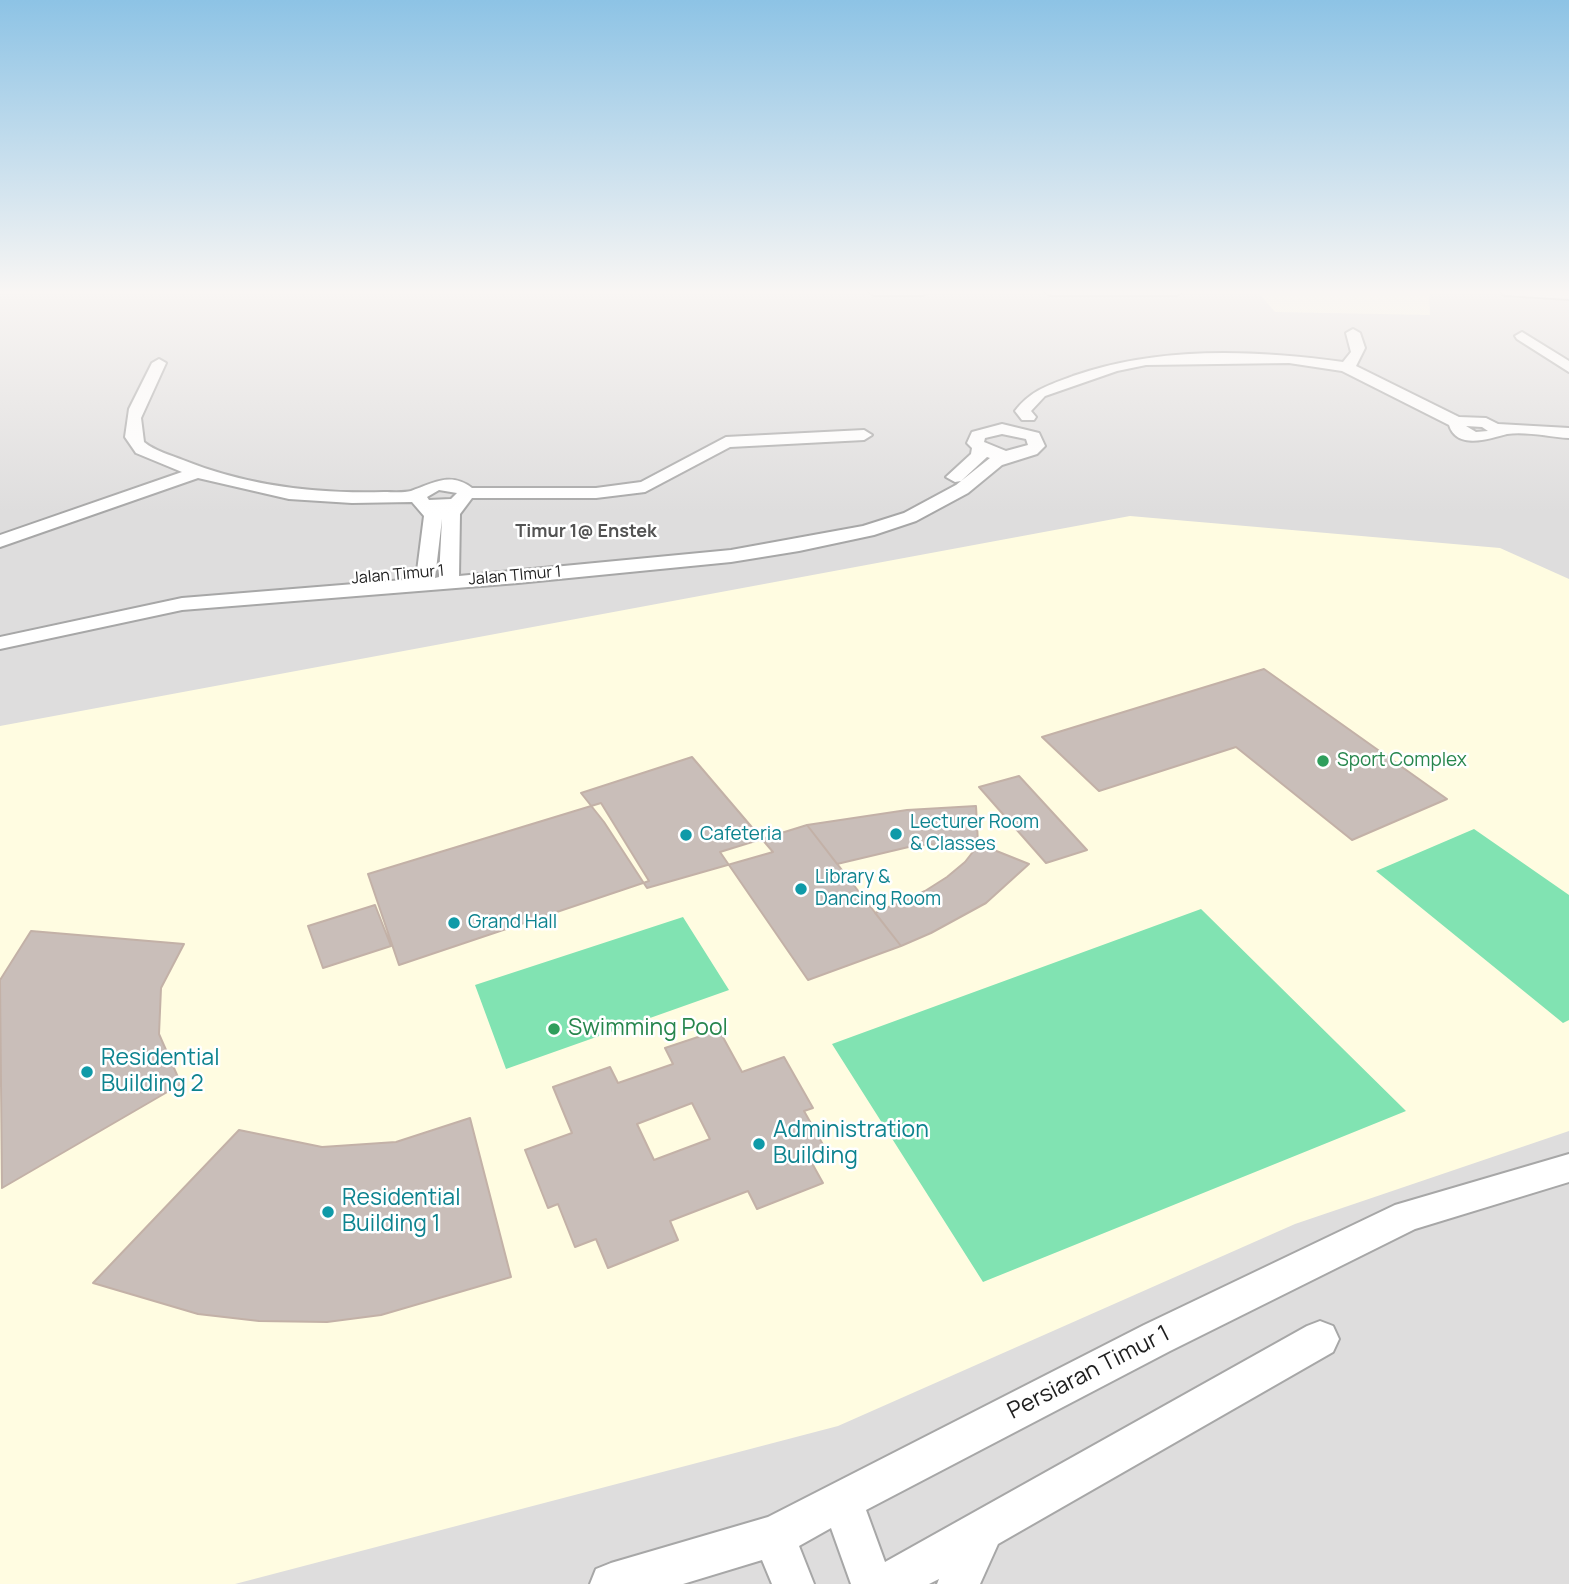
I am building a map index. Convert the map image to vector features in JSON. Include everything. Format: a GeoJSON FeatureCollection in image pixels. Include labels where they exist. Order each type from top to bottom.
{"type":"FeatureCollection","features":[{"type":"Feature","properties":{"kind":"street"},"geometry":{"type":"LineString","coordinates":[[158,365],[134,415],[133,438],[141,449],[195,473],[260,492],[293,496],[421,501],[596,493],[645,487],[726,442],[864,435]]}},
{"type":"Feature","properties":{"kind":"street"},"geometry":{"type":"LineString","coordinates":[[1013,430],[1028,417],[1039,414],[1057,396],[1055,389],[1075,378],[1127,365]]}},
{"type":"Feature","properties":{"kind":"street"},"geometry":{"type":"LineString","coordinates":[[1331,365],[1346,367],[1458,423],[1458,429],[1482,437],[1496,435],[1497,429],[1569,433]]}},
{"type":"Feature","properties":{"kind":"street","name":"Jalan Timur 1"},"geometry":{"type":"LineString","coordinates":[[449,576],[788,537],[856,523],[898,509],[947,484],[979,456],[980,448],[975,443],[978,435],[992,430],[1013,430]]}},
{"type":"Feature","properties":{"kind":"street","name":"Jalan TImur 1"},"geometry":{"type":"LineString","coordinates":[[0,643],[182,604],[425,578],[731,555],[867,531],[909,517],[962,489],[996,461],[1032,451],[1037,441],[1013,430]]}},
{"type":"Feature","properties":{"kind":"street"},"geometry":{"type":"LineString","coordinates":[[980,448],[1012,455]]}},
{"type":"Feature","properties":{"kind":"street"},"geometry":{"type":"LineString","coordinates":[[0,541],[195,473]]}},
{"type":"Feature","properties":{"kind":"street"},"geometry":{"type":"LineString","coordinates":[[449,576],[451,514],[462,498]]}},
{"type":"Feature","properties":{"kind":"street"},"geometry":{"type":"LineString","coordinates":[[421,501],[433,516],[425,578]]}},
{"type":"Feature","properties":{"kind":"street","name":"Jalan Timur 1"},"geometry":{"type":"LineString","coordinates":[[0,628],[168,595],[425,578]]}},
{"type":"Feature","properties":{"kind":"street","name":"Persiaran Timur 1"},"geometry":{"type":"LineString","coordinates":[[611,1584],[774,1536],[1157,1338],[1408,1216],[1569,1168]]}},
{"type":"Feature","properties":{"kind":"street"},"geometry":{"type":"LineString","coordinates":[[888,1584],[1320,1339]]}},
{"type":"Feature","properties":{"kind":"street"},"geometry":{"type":"LineString","coordinates":[[842,1501],[872,1584]]}},
{"type":"Feature","properties":{"kind":"street"},"geometry":{"type":"LineString","coordinates":[[958,1584],[984,1529]]}},
{"type":"Feature","properties":{"kind":"street"},"geometry":{"type":"LineString","coordinates":[[774,1536],[793,1584]]}},
{"type":"Feature","properties":{"kind":"shaded area"},"geometry":{"type":"Polygon","coordinates":[[[0,365],[1569,365],[1569,1584],[0,1584],[0,365]]]}},
{"type":"Feature","properties":{"kind":"shaded area"},"geometry":{"type":"Polygon","coordinates":[[[1130,516],[1500,548],[1569,579],[1569,1131],[1295,1224],[838,1426],[235,1584],[0,1584],[0,726],[1130,516]]]}},
{"type":"Feature","properties":{"kind":"green space"},"geometry":{"type":"Polygon","coordinates":[[[1474,829],[1569,895],[1569,1020],[1563,1023],[1376,871],[1474,829]]]}},
{"type":"Feature","properties":{"kind":"green space"},"geometry":{"type":"Polygon","coordinates":[[[1201,909],[1406,1111],[983,1282],[832,1044],[1201,909]]]}},
{"type":"Feature","properties":{"kind":"green space","name":"Swimming Pool"},"geometry":{"type":"Polygon","coordinates":[[[683,917],[729,990],[506,1069],[475,985],[683,917]]]}},
{"type":"Feature","properties":{"kind":"building","name":"Sport Complex"},"geometry":{"type":"Polygon","coordinates":[[[1264,669],[1447,799],[1352,840],[1236,747],[1099,791],[1042,737],[1264,669]]]}},
{"type":"Feature","properties":{"kind":"building","name":"Cafeteria"},"geometry":{"type":"Polygon","coordinates":[[[692,757],[773,852],[647,888],[604,822],[581,793],[692,757]]]}},
{"type":"Feature","properties":{"kind":"building"},"geometry":{"type":"Polygon","coordinates":[[[1019,776],[1087,850],[1046,863],[979,787],[1019,776]]]}},
{"type":"Feature","properties":{"kind":"building","name":"Grand Hall"},"geometry":{"type":"Polygon","coordinates":[[[601,803],[649,881],[399,965],[368,874],[601,803]]]}},
{"type":"Feature","properties":{"kind":"building","name":"Lecturer Room & Classes"},"geometry":{"type":"Polygon","coordinates":[[[976,806],[978,843],[917,845],[837,864],[807,825],[907,810],[976,806]]]}},
{"type":"Feature","properties":{"kind":"building","name":"Library & Dancing Room"},"geometry":{"type":"Polygon","coordinates":[[[807,825],[901,946],[808,980],[720,852],[807,825]]]}},
{"type":"Feature","properties":{"kind":"building"},"geometry":{"type":"Polygon","coordinates":[[[979,844],[1029,864],[986,903],[901,946],[875,913],[925,891],[947,877],[965,862],[979,844]]]}},
{"type":"Feature","properties":{"kind":"building"},"geometry":{"type":"Polygon","coordinates":[[[375,905],[391,946],[323,968],[308,926],[375,905]]]}},
{"type":"Feature","properties":{"kind":"building","name":"Residential Building 2"},"geometry":{"type":"Polygon","coordinates":[[[31,931],[184,944],[161,988],[159,1034],[181,1084],[2,1188],[0,980],[31,931]]]}},
{"type":"Feature","properties":{"kind":"building","name":"Administration Building"},"geometry":{"type":"Polygon","coordinates":[[[719,1030],[742,1072],[784,1057],[813,1108],[804,1111],[826,1150],[808,1156],[823,1183],[757,1209],[748,1191],[670,1221],[678,1240],[608,1268],[596,1239],[575,1247],[558,1204],[548,1208],[525,1150],[572,1133],[553,1087],[610,1067],[618,1083],[673,1064],[665,1048],[719,1030]],[[692,1103],[637,1124],[654,1160],[710,1139],[692,1103]]]}},
{"type":"Feature","properties":{"kind":"building","name":"Residential Building 1"},"geometry":{"type":"Polygon","coordinates":[[[470,1118],[511,1277],[381,1315],[327,1322],[259,1321],[198,1314],[93,1283],[239,1130],[322,1147],[396,1142],[470,1118]]]}},
{"type":"Feature","properties":{"kind":"place","name":"Sport Complex"},"geometry":{"type":"Point","coordinates":[1323,761]}},
{"type":"Feature","properties":{"kind":"place","name":"Lecturer Room & Classes"},"geometry":{"type":"Point","coordinates":[896,834]}},
{"type":"Feature","properties":{"kind":"place","name":"Cafeteria"},"geometry":{"type":"Point","coordinates":[686,835]}},
{"type":"Feature","properties":{"kind":"place","name":"Library & Dancing Room"},"geometry":{"type":"Point","coordinates":[801,889]}},
{"type":"Feature","properties":{"kind":"place","name":"Grand Hall"},"geometry":{"type":"Point","coordinates":[454,923]}},
{"type":"Feature","properties":{"kind":"place","name":"Swimming Pool"},"geometry":{"type":"Point","coordinates":[554,1029]}},
{"type":"Feature","properties":{"kind":"place","name":"Residential Building 2"},"geometry":{"type":"Point","coordinates":[87,1072]}},
{"type":"Feature","properties":{"kind":"place","name":"Administration Building"},"geometry":{"type":"Point","coordinates":[759,1144]}},
{"type":"Feature","properties":{"kind":"place","name":"Residential Building 1"},"geometry":{"type":"Point","coordinates":[328,1212]}},
{"type":"Feature","properties":{"kind":"district","name":"Timur 1@ Enstek"},"geometry":{"type":"Point","coordinates":[586,532]}}]}
